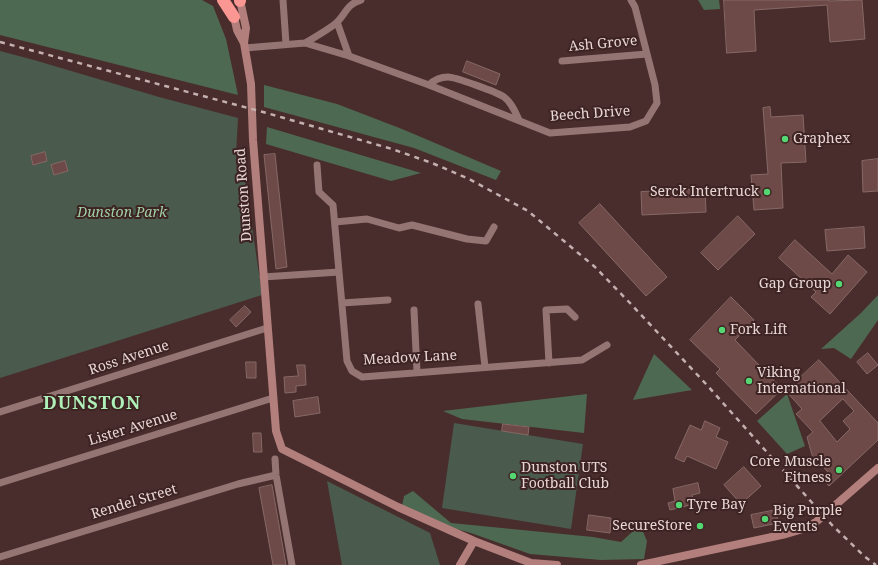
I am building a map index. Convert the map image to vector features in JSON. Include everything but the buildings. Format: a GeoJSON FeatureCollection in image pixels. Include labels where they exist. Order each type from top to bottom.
{"type":"FeatureCollection","features":[{"type":"Feature","properties":{"kind":"highway"},"geometry":{"type":"LineString","coordinates":[[223,0],[234,17]]}},
{"type":"Feature","properties":{"kind":"street","name":"Dunston Road"},"geometry":{"type":"LineString","coordinates":[[237,0],[234,17],[237,30],[244,46],[251,84],[268,345],[276,432],[282,449],[398,507],[474,541]]}},
{"type":"Feature","properties":{"kind":"street","name":"Dunston Road"},"geometry":{"type":"LineString","coordinates":[[237,0],[246,28],[244,46]]}},
{"type":"Feature","properties":{"kind":"street"},"geometry":{"type":"LineString","coordinates":[[283,0],[286,44]]}},
{"type":"Feature","properties":{"kind":"street"},"geometry":{"type":"LineString","coordinates":[[305,43],[337,22],[349,7],[361,0]]}},
{"type":"Feature","properties":{"kind":"street","name":"Beech Drive"},"geometry":{"type":"LineString","coordinates":[[244,46],[305,43],[349,56],[428,85],[550,133],[630,127],[646,121],[657,103],[647,54],[635,7],[631,0]]}},
{"type":"Feature","properties":{"kind":"street"},"geometry":{"type":"LineString","coordinates":[[337,22],[349,56]]}},
{"type":"Feature","properties":{"kind":"street","name":"Ash Grove"},"geometry":{"type":"LineString","coordinates":[[562,61],[647,54]]}},
{"type":"Feature","properties":{"kind":"street"},"geometry":{"type":"LineString","coordinates":[[428,85],[436,79],[449,76],[478,86],[504,97],[514,109],[519,120]]}},
{"type":"Feature","properties":{"kind":"street","name":"Meadow Lane"},"geometry":{"type":"LineString","coordinates":[[317,165],[319,192],[333,205],[347,361],[352,371],[362,377],[582,360],[607,345]]}},
{"type":"Feature","properties":{"kind":"street"},"geometry":{"type":"LineString","coordinates":[[335,222],[368,219],[399,228],[412,225],[467,239],[486,241],[494,227]]}},
{"type":"Feature","properties":{"kind":"street"},"geometry":{"type":"LineString","coordinates":[[263,277],[339,272]]}},
{"type":"Feature","properties":{"kind":"street"},"geometry":{"type":"LineString","coordinates":[[342,303],[388,300]]}},
{"type":"Feature","properties":{"kind":"street"},"geometry":{"type":"LineString","coordinates":[[478,304],[485,367]]}},
{"type":"Feature","properties":{"kind":"street"},"geometry":{"type":"LineString","coordinates":[[549,363],[546,310],[567,309],[574,317]]}},
{"type":"Feature","properties":{"kind":"street"},"geometry":{"type":"LineString","coordinates":[[414,310],[417,372]]}},
{"type":"Feature","properties":{"kind":"street","name":"Ross Avenue"},"geometry":{"type":"LineString","coordinates":[[0,412],[267,328]]}},
{"type":"Feature","properties":{"kind":"street","name":"Lister Avenue"},"geometry":{"type":"LineString","coordinates":[[0,484],[273,398]]}},
{"type":"Feature","properties":{"kind":"street"},"geometry":{"type":"LineString","coordinates":[[275,459],[276,475],[292,565]]}},
{"type":"Feature","properties":{"kind":"street"},"geometry":{"type":"LineString","coordinates":[[641,565],[786,534],[802,529],[816,522],[878,468]]}},
{"type":"Feature","properties":{"kind":"street","name":"Rendel Street"},"geometry":{"type":"LineString","coordinates":[[0,557],[238,484],[276,475]]}},
{"type":"Feature","properties":{"kind":"street"},"geometry":{"type":"LineString","coordinates":[[460,565],[474,541],[532,563],[557,565]]}},
{"type":"Feature","properties":{"kind":"green space"},"geometry":{"type":"Polygon","coordinates":[[[0,0],[202,0],[213,6],[226,39],[238,95],[0,35],[0,0]]]}},
{"type":"Feature","properties":{"kind":"green space"},"geometry":{"type":"Polygon","coordinates":[[[698,0],[719,0],[720,9],[704,10],[698,0]]]}},
{"type":"Feature","properties":{"kind":"green space","name":"Dunston Park"},"geometry":{"type":"Polygon","coordinates":[[[0,51],[238,118],[236,154],[237,178],[245,178],[262,295],[0,378],[0,51]]]}},
{"type":"Feature","properties":{"kind":"green space"},"geometry":{"type":"Polygon","coordinates":[[[264,85],[337,104],[402,129],[501,171],[496,180],[414,148],[264,107],[264,85]]]}},
{"type":"Feature","properties":{"kind":"green space"},"geometry":{"type":"Polygon","coordinates":[[[267,127],[421,173],[391,181],[266,144],[267,127]]]}},
{"type":"Feature","properties":{"kind":"green space"},"geometry":{"type":"Polygon","coordinates":[[[878,295],[878,320],[851,359],[834,348],[821,349],[861,313],[878,295]]]}},
{"type":"Feature","properties":{"kind":"green space"},"geometry":{"type":"Polygon","coordinates":[[[654,354],[692,390],[633,400],[654,354]]]}},
{"type":"Feature","properties":{"kind":"green space"},"geometry":{"type":"Polygon","coordinates":[[[587,394],[584,433],[462,419],[443,411],[587,394]]]}},
{"type":"Feature","properties":{"kind":"green space"},"geometry":{"type":"Polygon","coordinates":[[[787,394],[805,446],[787,454],[757,421],[787,394]]]}},
{"type":"Feature","properties":{"kind":"green space","name":"Dunston UTS Football Club"},"geometry":{"type":"Polygon","coordinates":[[[454,423],[583,444],[571,529],[442,508],[454,423]]]}},
{"type":"Feature","properties":{"kind":"green space"},"geometry":{"type":"Polygon","coordinates":[[[327,481],[430,533],[440,565],[342,565],[327,481]]]}},
{"type":"Feature","properties":{"kind":"green space"},"geometry":{"type":"Polygon","coordinates":[[[413,491],[451,523],[593,537],[621,542],[640,525],[647,541],[644,559],[601,560],[530,554],[471,533],[449,527],[402,506],[404,496],[413,491]]]}},
{"type":"Feature","properties":{"kind":"railway"},"geometry":{"type":"LineString","coordinates":[[0,42],[263,112],[392,149],[432,163],[469,179],[528,211],[595,267],[706,384],[832,525],[864,556],[876,565]]}},
{"type":"Feature","properties":{"kind":"place","name":"Graphex"},"geometry":{"type":"Point","coordinates":[785,139]}},
{"type":"Feature","properties":{"kind":"place","name":"Serck Intertruck"},"geometry":{"type":"Point","coordinates":[767,192]}},
{"type":"Feature","properties":{"kind":"place","name":"Gap Group"},"geometry":{"type":"Point","coordinates":[839,284]}},
{"type":"Feature","properties":{"kind":"place","name":"Fork Lift"},"geometry":{"type":"Point","coordinates":[722,330]}},
{"type":"Feature","properties":{"kind":"place","name":"Viking International"},"geometry":{"type":"Point","coordinates":[749,381]}},
{"type":"Feature","properties":{"kind":"place","name":"Core Muscle Fitness"},"geometry":{"type":"Point","coordinates":[839,470]}},
{"type":"Feature","properties":{"kind":"place","name":"Dunston UTS Football Club"},"geometry":{"type":"Point","coordinates":[513,476]}},
{"type":"Feature","properties":{"kind":"place","name":"Tyre Bay"},"geometry":{"type":"Point","coordinates":[679,505]}},
{"type":"Feature","properties":{"kind":"place","name":"Big Purple Events"},"geometry":{"type":"Point","coordinates":[765,519]}},
{"type":"Feature","properties":{"kind":"place","name":"SecureStore"},"geometry":{"type":"Point","coordinates":[700,526]}},
{"type":"Feature","properties":{"kind":"district","name":"DUNSTON"},"geometry":{"type":"Point","coordinates":[92,404]}}]}
